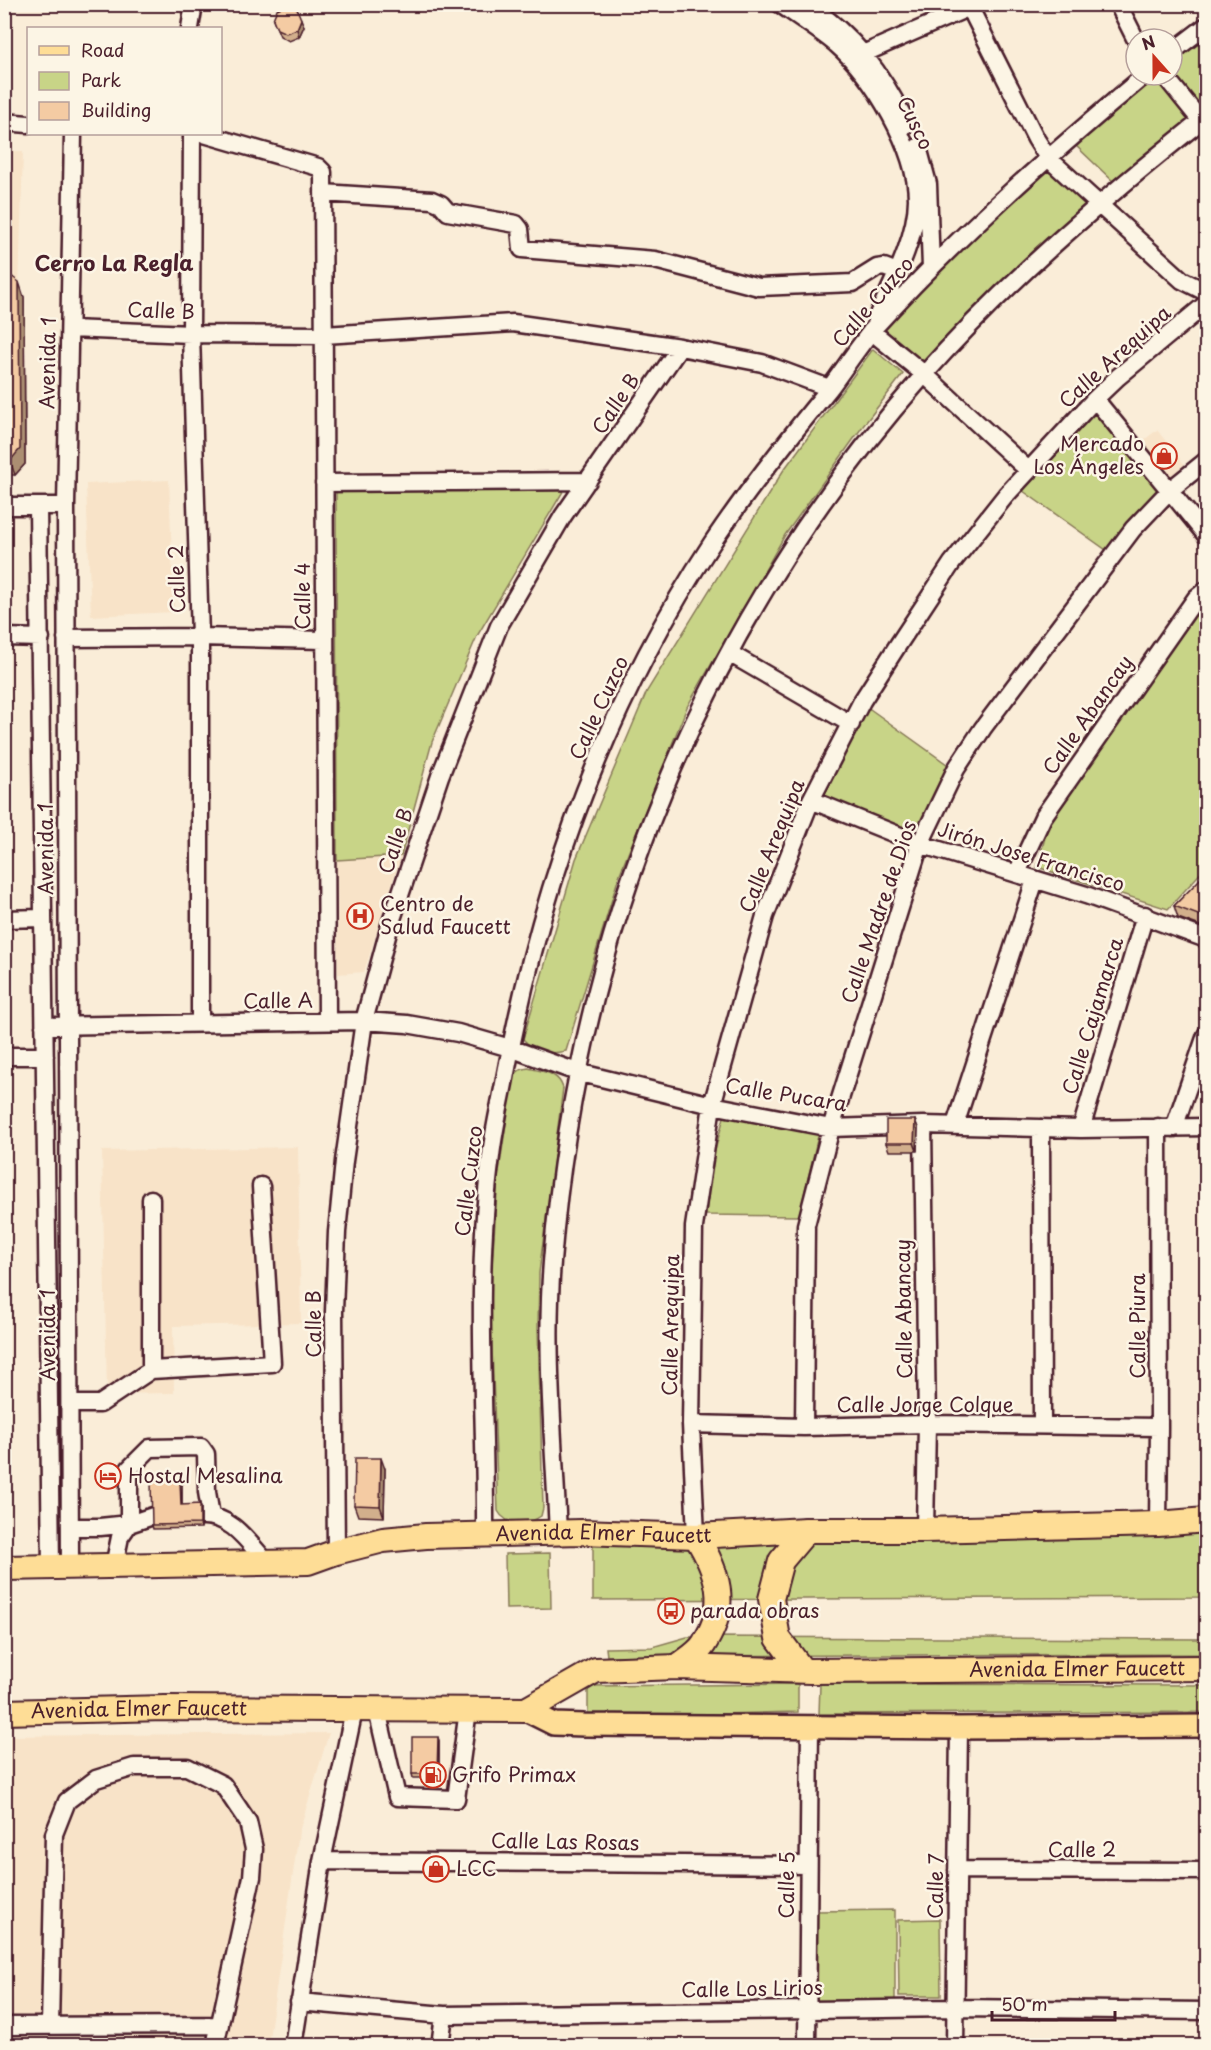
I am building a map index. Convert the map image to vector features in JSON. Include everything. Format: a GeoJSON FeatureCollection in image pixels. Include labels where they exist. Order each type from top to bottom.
{"type":"FeatureCollection","features":[{"type":"Feature","properties":{"kind":"highway","name":"Avenida Elmer Faucett"},"geometry":{"type":"LineString","coordinates":[[4,1568],[308,1562],[336,1551],[383,1540],[426,1536],[558,1533],[696,1536],[807,1530],[925,1530],[1158,1524],[1206,1520]]}},
{"type":"Feature","properties":{"kind":"highway"},"geometry":{"type":"LineString","coordinates":[[802,1670],[778,1638],[771,1599],[781,1561],[807,1530]]}},
{"type":"Feature","properties":{"kind":"highway"},"geometry":{"type":"LineString","coordinates":[[677,1667],[705,1644],[719,1611],[716,1575],[696,1536]]}},
{"type":"Feature","properties":{"kind":"highway","name":"Avenida Elmer Faucett"},"geometry":{"type":"LineString","coordinates":[[6,1713],[165,1708],[526,1710],[596,1670],[677,1667],[802,1670],[1206,1668]]}},
{"type":"Feature","properties":{"kind":"main road","name":"Avenida Elmer Faucett"},"geometry":{"type":"LineString","coordinates":[[526,1710],[554,1724],[959,1728],[1206,1726]]}},
{"type":"Feature","properties":{"kind":"street"},"geometry":{"type":"LineString","coordinates":[[190,27],[194,4]]}},
{"type":"Feature","properties":{"kind":"street","name":"Cusco"},"geometry":{"type":"LineString","coordinates":[[780,4],[837,45],[854,63],[888,111],[911,156],[917,199],[909,243],[872,331]]}},
{"type":"Feature","properties":{"kind":"street"},"geometry":{"type":"LineString","coordinates":[[807,4],[865,53],[892,94],[919,147],[928,184],[931,268]]}},
{"type":"Feature","properties":{"kind":"street"},"geometry":{"type":"LineString","coordinates":[[1118,4],[1130,27]]}},
{"type":"Feature","properties":{"kind":"street"},"geometry":{"type":"LineString","coordinates":[[865,53],[969,6],[1048,159],[1101,204],[1182,280],[1206,292]]}},
{"type":"Feature","properties":{"kind":"street"},"geometry":{"type":"LineString","coordinates":[[1184,43],[1206,26]]}},
{"type":"Feature","properties":{"kind":"street","name":"Calle Cuzco"},"geometry":{"type":"LineString","coordinates":[[485,1535],[481,1260],[491,1155],[510,1048],[532,952],[576,810],[615,719],[659,631],[710,546],[767,465],[872,331],[988,211],[1131,87]]}},
{"type":"Feature","properties":{"kind":"street"},"geometry":{"type":"LineString","coordinates":[[558,1533],[548,1348],[551,1265],[561,1167],[577,1072],[594,996],[615,922],[661,794],[690,729],[729,653],[777,570],[834,486],[876,431],[924,374],[996,300],[1101,204],[1204,119],[1175,87]]}},
{"type":"Feature","properties":{"kind":"street"},"geometry":{"type":"LineString","coordinates":[[4,122],[27,124]]}},
{"type":"Feature","properties":{"kind":"street","name":"Avenida 1"},"geometry":{"type":"LineString","coordinates":[[60,1566],[70,1527],[66,506],[73,135]]}},
{"type":"Feature","properties":{"kind":"street","name":"Calle 2"},"geometry":{"type":"LineString","coordinates":[[192,135],[191,334],[200,637],[200,1023]]}},
{"type":"Feature","properties":{"kind":"street","name":"Calle 4"},"geometry":{"type":"LineString","coordinates":[[207,135],[318,168],[323,172],[327,1021]]}},
{"type":"Feature","properties":{"kind":"street"},"geometry":{"type":"LineString","coordinates":[[323,193],[432,200],[441,204],[448,212],[516,224],[520,229],[522,249],[655,260],[759,287],[853,283],[877,268],[884,267],[897,272]]}},
{"type":"Feature","properties":{"kind":"street","name":"Calle Arequipa"},"geometry":{"type":"LineString","coordinates":[[696,1536],[691,1424],[694,1227],[712,1105],[765,916],[810,800],[862,701],[952,563],[1006,495],[1118,377],[1206,304]]}},
{"type":"Feature","properties":{"kind":"street","name":"Calle B"},"geometry":{"type":"LineString","coordinates":[[70,329],[191,334],[324,335],[513,323],[680,347],[762,363],[829,388]]}},
{"type":"Feature","properties":{"kind":"street"},"geometry":{"type":"LineString","coordinates":[[872,331],[924,374],[1028,470]]}},
{"type":"Feature","properties":{"kind":"street","name":"Calle B"},"geometry":{"type":"LineString","coordinates":[[336,1551],[334,1311],[337,1233],[344,1161],[364,1021],[390,926],[433,798],[499,626],[561,519],[680,347]]}},
{"type":"Feature","properties":{"kind":"street"},"geometry":{"type":"LineString","coordinates":[[1095,399],[1206,535]]}},
{"type":"Feature","properties":{"kind":"street","name":"Calle Madre de Dios"},"geometry":{"type":"LineString","coordinates":[[804,1427],[806,1225],[831,1128],[920,844],[956,769],[983,728],[1133,529],[1170,490],[1206,461]]}},
{"type":"Feature","properties":{"kind":"street"},"geometry":{"type":"LineString","coordinates":[[324,483],[588,481]]}},
{"type":"Feature","properties":{"kind":"street"},"geometry":{"type":"LineString","coordinates":[[4,506],[66,506]]}},
{"type":"Feature","properties":{"kind":"street","name":"Avenida 1"},"geometry":{"type":"LineString","coordinates":[[38,506],[44,1026],[60,1566]]}},
{"type":"Feature","properties":{"kind":"street","name":"Calle Abancay"},"geometry":{"type":"LineString","coordinates":[[1017,873],[1042,817],[1196,598],[1206,590]]}},
{"type":"Feature","properties":{"kind":"street"},"geometry":{"type":"LineString","coordinates":[[66,638],[200,637],[324,640]]}},
{"type":"Feature","properties":{"kind":"street"},"geometry":{"type":"LineString","coordinates":[[4,638],[41,638]]}},
{"type":"Feature","properties":{"kind":"street"},"geometry":{"type":"LineString","coordinates":[[729,653],[851,724]]}},
{"type":"Feature","properties":{"kind":"street","name":"Jirón Jose Francisco"},"geometry":{"type":"LineString","coordinates":[[810,800],[920,844],[1145,915],[1173,920],[1206,939]]}},
{"type":"Feature","properties":{"kind":"street"},"geometry":{"type":"LineString","coordinates":[[955,1125],[1035,880]]}},
{"type":"Feature","properties":{"kind":"street","name":"Calle Cajamarca"},"geometry":{"type":"LineString","coordinates":[[1081,1129],[1145,915]]}},
{"type":"Feature","properties":{"kind":"street"},"geometry":{"type":"LineString","coordinates":[[4,919],[42,918]]}},
{"type":"Feature","properties":{"kind":"street","name":"Calle A"},"geometry":{"type":"LineString","coordinates":[[44,1026],[364,1021],[407,1024],[458,1033],[510,1048]]}},
{"type":"Feature","properties":{"kind":"street","name":"Calle Piura"},"geometry":{"type":"LineString","coordinates":[[1158,1524],[1166,1128],[1206,1035]]}},
{"type":"Feature","properties":{"kind":"street","name":"Calle Pucara"},"geometry":{"type":"LineString","coordinates":[[510,1048],[577,1072],[712,1105],[831,1128],[923,1125],[1081,1129],[1206,1127]]}},
{"type":"Feature","properties":{"kind":"street"},"geometry":{"type":"LineString","coordinates":[[4,1056],[45,1056]]}},
{"type":"Feature","properties":{"kind":"street","name":"Calle Abancay"},"geometry":{"type":"LineString","coordinates":[[923,1125],[927,1424],[925,1530]]}},
{"type":"Feature","properties":{"kind":"street"},"geometry":{"type":"LineString","coordinates":[[1041,1128],[1042,1425]]}},
{"type":"Feature","properties":{"kind":"street"},"geometry":{"type":"LineString","coordinates":[[70,1404],[100,1404],[151,1370],[272,1363],[261,1186]]}},
{"type":"Feature","properties":{"kind":"street"},"geometry":{"type":"LineString","coordinates":[[151,1199],[151,1370]]}},
{"type":"Feature","properties":{"kind":"street","name":"Calle Jorge Colque"},"geometry":{"type":"LineString","coordinates":[[691,1424],[804,1427],[927,1424],[1159,1427]]}},
{"type":"Feature","properties":{"kind":"street"},"geometry":{"type":"LineString","coordinates":[[114,1566],[120,1537],[129,1524],[129,1469],[150,1448],[201,1447],[206,1454],[206,1516],[227,1521],[267,1563]]}},
{"type":"Feature","properties":{"kind":"street"},"geometry":{"type":"LineString","coordinates":[[70,1527],[129,1524],[153,1516]]}},
{"type":"Feature","properties":{"kind":"street"},"geometry":{"type":"LineString","coordinates":[[366,1710],[397,1797],[456,1799],[468,1710]]}},
{"type":"Feature","properties":{"kind":"street"},"geometry":{"type":"LineString","coordinates":[[293,2046],[298,2002],[322,1861],[366,1710]]}},
{"type":"Feature","properties":{"kind":"street","name":"Calle 5"},"geometry":{"type":"LineString","coordinates":[[807,2046],[810,1725]]}},
{"type":"Feature","properties":{"kind":"street","name":"Calle 7"},"geometry":{"type":"LineString","coordinates":[[955,2046],[959,1728]]}},
{"type":"Feature","properties":{"kind":"street"},"geometry":{"type":"LineString","coordinates":[[50,2026],[54,1834],[67,1801],[96,1779],[134,1767],[187,1767],[224,1785],[248,1822],[254,1849],[252,1877],[215,2046]]}},
{"type":"Feature","properties":{"kind":"street","name":"Calle Las Rosas"},"geometry":{"type":"LineString","coordinates":[[322,1861],[808,1865]]}},
{"type":"Feature","properties":{"kind":"street","name":"Calle 2"},"geometry":{"type":"LineString","coordinates":[[957,1870],[1206,1871]]}},
{"type":"Feature","properties":{"kind":"street","name":"Calle Los Lirios"},"geometry":{"type":"LineString","coordinates":[[298,2002],[444,2015],[956,2008],[1206,2011]]}},
{"type":"Feature","properties":{"kind":"street"},"geometry":{"type":"LineString","coordinates":[[440,2046],[444,2015]]}},
{"type":"Feature","properties":{"kind":"street"},"geometry":{"type":"LineString","coordinates":[[4,2026],[220,2025]]}},
{"type":"Feature","properties":{"kind":"shaded area"},"geometry":{"type":"Polygon","coordinates":[[[5,151],[23,151],[14,471],[5,471],[5,151]]]}},
{"type":"Feature","properties":{"kind":"shaded area","name":"Mercado Los Ángeles"},"geometry":{"type":"Polygon","coordinates":[[[1157,430],[1188,469],[1170,481],[1140,443],[1157,430]]]}},
{"type":"Feature","properties":{"kind":"shaded area"},"geometry":{"type":"Polygon","coordinates":[[[169,480],[174,612],[91,616],[86,484],[169,480]]]}},
{"type":"Feature","properties":{"kind":"shaded area","name":"Centro de Salud Faucett"},"geometry":{"type":"Polygon","coordinates":[[[401,856],[364,972],[338,974],[337,860],[401,856]]]}},
{"type":"Feature","properties":{"kind":"shaded area"},"geometry":{"type":"Polygon","coordinates":[[[298,1147],[301,1323],[173,1326],[174,1393],[107,1394],[102,1151],[298,1147]]]}},
{"type":"Feature","properties":{"kind":"shaded area"},"geometry":{"type":"Polygon","coordinates":[[[329,1733],[299,1832],[268,2045],[5,2045],[4,1736],[329,1733]]]}},
{"type":"Feature","properties":{"kind":"green space"},"geometry":{"type":"Polygon","coordinates":[[[1206,33],[1206,108],[1200,113],[1181,87],[1184,87],[1184,49],[1206,33]]]}},
{"type":"Feature","properties":{"kind":"green space"},"geometry":{"type":"Polygon","coordinates":[[[1137,87],[1169,87],[1196,121],[1117,185],[1073,143],[1137,87]]]}},
{"type":"Feature","properties":{"kind":"green space"},"geometry":{"type":"Polygon","coordinates":[[[1051,162],[1095,201],[924,366],[880,330],[1051,162]]]}},
{"type":"Feature","properties":{"kind":"green space"},"geometry":{"type":"Polygon","coordinates":[[[873,349],[903,374],[785,535],[687,707],[619,876],[566,1051],[548,1053],[537,1050],[523,1039],[576,859],[647,691],[783,471],[873,349]]]}},
{"type":"Feature","properties":{"kind":"green space"},"geometry":{"type":"Polygon","coordinates":[[[1095,404],[1166,488],[1109,552],[1016,486],[1095,404]]]}},
{"type":"Feature","properties":{"kind":"green space"},"geometry":{"type":"Polygon","coordinates":[[[565,488],[477,636],[432,742],[401,856],[337,860],[336,489],[565,488]]]}},
{"type":"Feature","properties":{"kind":"green space"},"geometry":{"type":"Polygon","coordinates":[[[1206,602],[1206,867],[1168,909],[1037,867],[1050,819],[1206,602]]]}},
{"type":"Feature","properties":{"kind":"green space"},"geometry":{"type":"Polygon","coordinates":[[[863,704],[958,772],[929,845],[812,804],[863,704]]]}},
{"type":"Feature","properties":{"kind":"green space"},"geometry":{"type":"Polygon","coordinates":[[[528,1068],[554,1076],[563,1088],[539,1273],[538,1328],[543,1508],[541,1516],[536,1519],[512,1522],[498,1511],[490,1295],[498,1178],[513,1076],[520,1070],[528,1068]]]}},
{"type":"Feature","properties":{"kind":"green space"},"geometry":{"type":"Polygon","coordinates":[[[724,1117],[819,1132],[799,1216],[706,1215],[711,1165],[724,1117]]]}},
{"type":"Feature","properties":{"kind":"green space"},"geometry":{"type":"Polygon","coordinates":[[[1206,1526],[1206,1597],[593,1600],[593,1537],[1206,1526]]]}},
{"type":"Feature","properties":{"kind":"green space"},"geometry":{"type":"Polygon","coordinates":[[[550,1553],[551,1608],[506,1609],[505,1554],[550,1553]]]}},
{"type":"Feature","properties":{"kind":"green space"},"geometry":{"type":"Polygon","coordinates":[[[687,1637],[1206,1639],[1206,1654],[607,1656],[606,1648],[652,1647],[687,1637]]]}},
{"type":"Feature","properties":{"kind":"green space"},"geometry":{"type":"Polygon","coordinates":[[[798,1684],[798,1712],[588,1717],[588,1686],[798,1684]]]}},
{"type":"Feature","properties":{"kind":"green space"},"geometry":{"type":"Polygon","coordinates":[[[820,1684],[1206,1685],[1206,1712],[819,1714],[820,1684]]]}},
{"type":"Feature","properties":{"kind":"green space"},"geometry":{"type":"Polygon","coordinates":[[[895,1910],[895,2000],[815,2001],[815,1911],[895,1910]]]}},
{"type":"Feature","properties":{"kind":"green space"},"geometry":{"type":"Polygon","coordinates":[[[940,1919],[941,1996],[899,1996],[898,1920],[940,1919]]]}},
{"type":"Feature","properties":{"kind":"building"},"geometry":{"type":"Polygon","coordinates":[[[287,5],[297,9],[301,19],[297,29],[286,33],[277,29],[273,19],[277,9],[287,5]]]}},
{"type":"Feature","properties":{"kind":"building"},"geometry":{"type":"Polygon","coordinates":[[[4,272],[19,282],[20,449],[10,461],[4,461],[4,272]]]}},
{"type":"Feature","properties":{"kind":"building"},"geometry":{"type":"Polygon","coordinates":[[[1206,873],[1206,918],[1174,906],[1206,873]]]}},
{"type":"Feature","properties":{"kind":"building"},"geometry":{"type":"Polygon","coordinates":[[[886,1120],[915,1120],[914,1143],[886,1143],[886,1120]]]}},
{"type":"Feature","properties":{"kind":"building"},"geometry":{"type":"Polygon","coordinates":[[[355,1458],[381,1458],[380,1506],[354,1505],[355,1458]]]}},
{"type":"Feature","properties":{"kind":"building"},"geometry":{"type":"Polygon","coordinates":[[[180,1480],[181,1505],[200,1504],[200,1524],[152,1525],[151,1481],[180,1480]]]}},
{"type":"Feature","properties":{"kind":"building"},"geometry":{"type":"Polygon","coordinates":[[[412,1737],[438,1737],[437,1774],[412,1774],[412,1737]]]}},
{"type":"Feature","properties":{"kind":"place","name":"Mercado Los Ángeles"},"geometry":{"type":"Point","coordinates":[1164,456]}},
{"type":"Feature","properties":{"kind":"place","name":"Centro de Salud Faucett"},"geometry":{"type":"Point","coordinates":[360,916]}},
{"type":"Feature","properties":{"kind":"place","name":"Hostal Mesalina"},"geometry":{"type":"Point","coordinates":[108,1476]}},
{"type":"Feature","properties":{"kind":"place","name":"parada obras"},"geometry":{"type":"Point","coordinates":[671,1611]}},
{"type":"Feature","properties":{"kind":"place","name":"Grifo Primax"},"geometry":{"type":"Point","coordinates":[433,1775]}},
{"type":"Feature","properties":{"kind":"place","name":"LCC"},"geometry":{"type":"Point","coordinates":[436,1869]}},
{"type":"Feature","properties":{"kind":"district","name":"Cerro La Regla"},"geometry":{"type":"Point","coordinates":[114,264]}}]}
